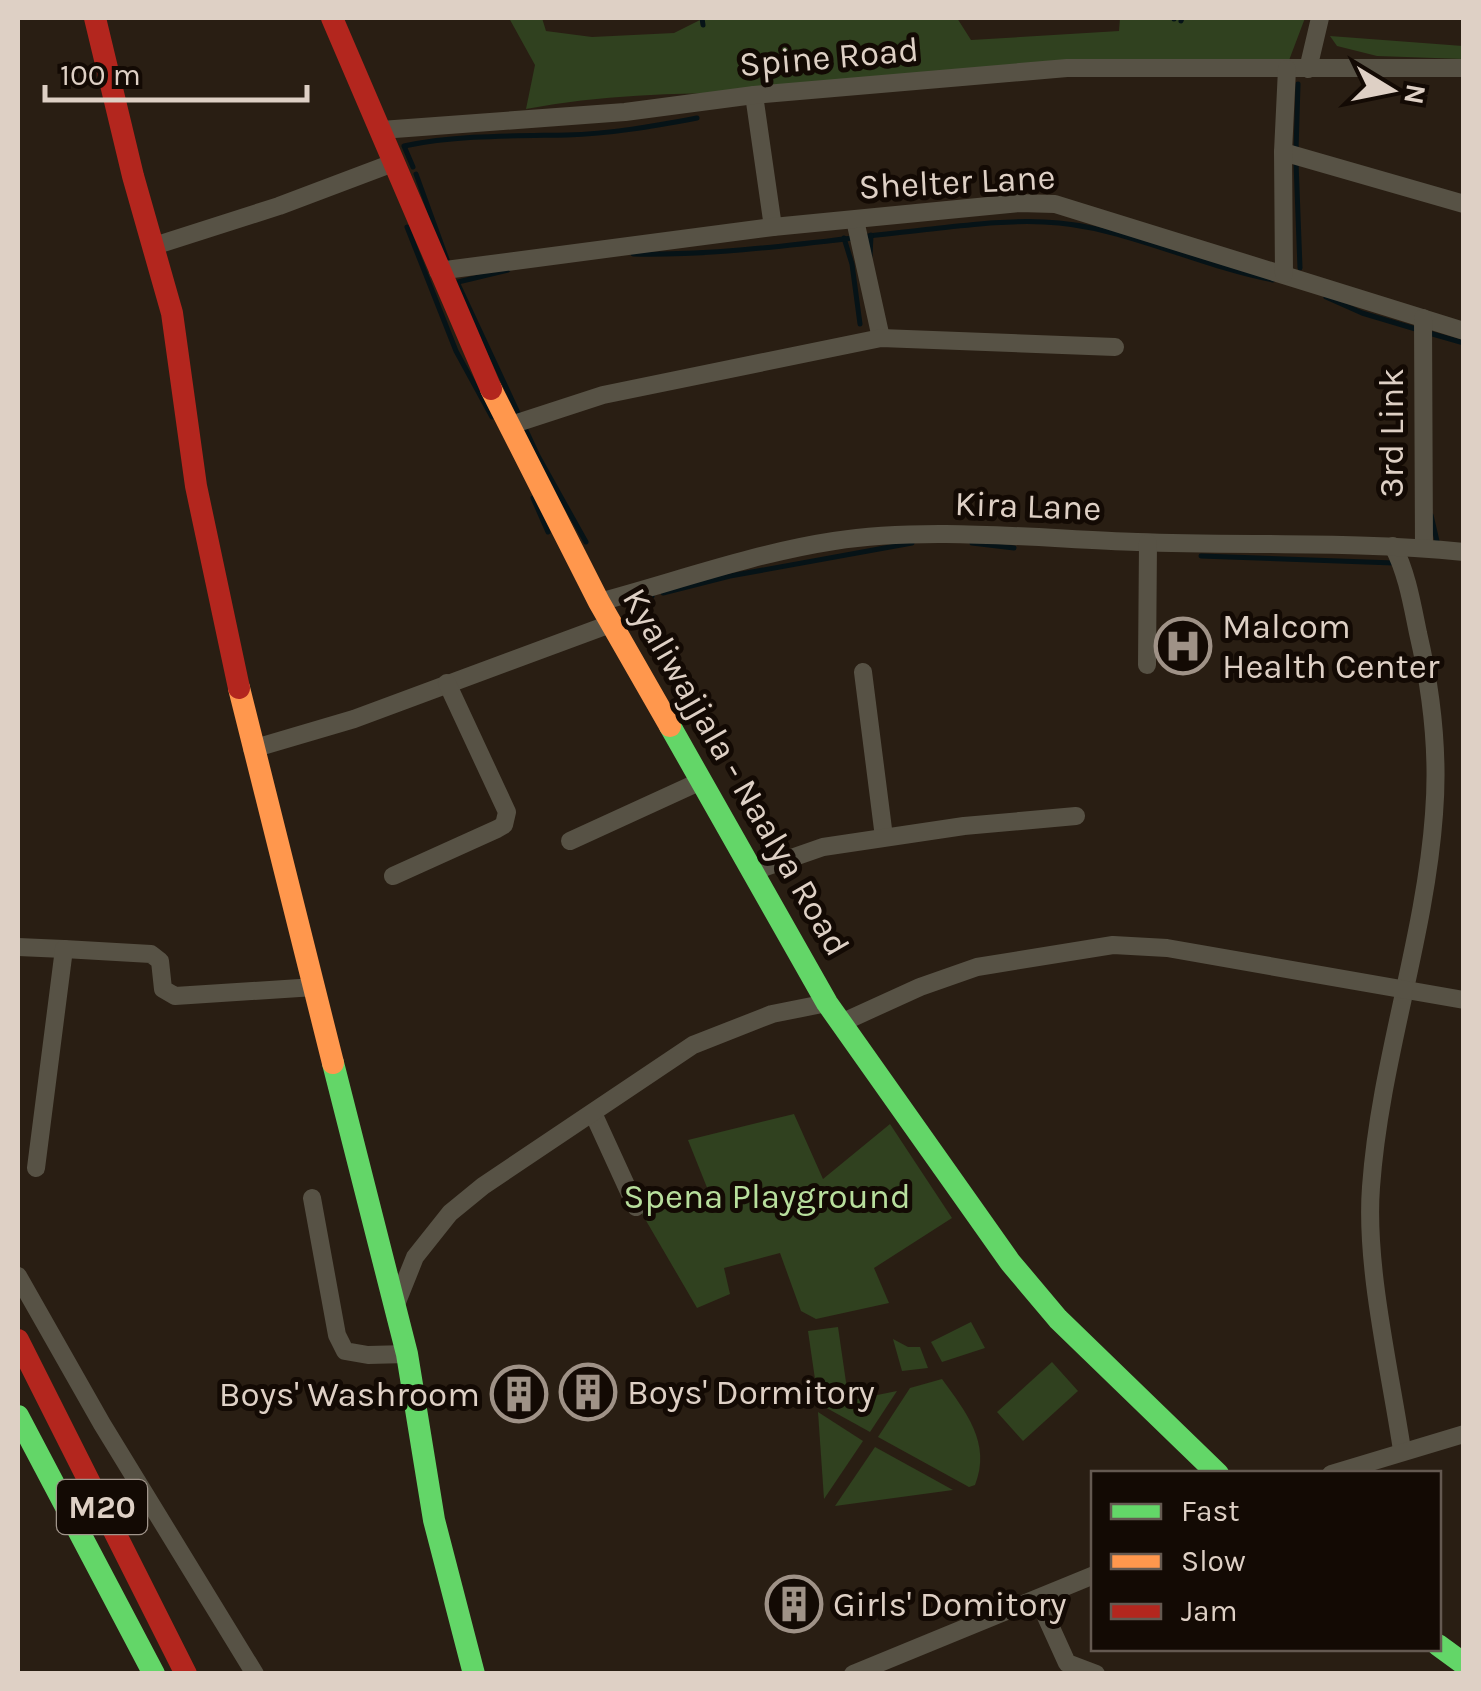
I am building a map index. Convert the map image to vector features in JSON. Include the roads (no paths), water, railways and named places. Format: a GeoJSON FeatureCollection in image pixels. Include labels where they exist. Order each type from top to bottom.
{"type":"FeatureCollection","features":[{"type":"Feature","properties":{"kind":"main road"},"geometry":{"type":"LineString","coordinates":[[95,18],[175,330],[196,486],[252,749],[378,1249],[396,1306],[434,1520],[474,1674]]}},
{"type":"Feature","properties":{"kind":"main road","name":"Kyaliwajjala - Naalya Road"},"geometry":{"type":"LineString","coordinates":[[332,18],[394,163],[447,269],[599,602],[827,1003],[1000,1248],[1058,1319],[1215,1471]]}},
{"type":"Feature","properties":{"kind":"main road","name":"M20"},"geometry":{"type":"LineString","coordinates":[[18,1340],[186,1674]]}},
{"type":"Feature","properties":{"kind":"main road","name":"M20"},"geometry":{"type":"LineString","coordinates":[[18,1416],[154,1674]]}},
{"type":"Feature","properties":{"kind":"main road"},"geometry":{"type":"LineString","coordinates":[[1441,1647],[1464,1664]]}},
{"type":"Feature","properties":{"kind":"street"},"geometry":{"type":"LineString","coordinates":[[1308,69],[1320,18]]}},
{"type":"Feature","properties":{"kind":"street","name":"Spine Road"},"geometry":{"type":"LineString","coordinates":[[381,130],[625,112],[754,95],[1067,68],[1464,68]]}},
{"type":"Feature","properties":{"kind":"street"},"geometry":{"type":"LineString","coordinates":[[1284,274],[1292,155],[1287,69]]}},
{"type":"Feature","properties":{"kind":"street"},"geometry":{"type":"LineString","coordinates":[[754,95],[773,227]]}},
{"type":"Feature","properties":{"kind":"street"},"geometry":{"type":"LineString","coordinates":[[1292,155],[1464,204]]}},
{"type":"Feature","properties":{"kind":"street"},"geometry":{"type":"LineString","coordinates":[[154,246],[279,206],[394,163]]}},
{"type":"Feature","properties":{"kind":"street","name":"Shelter Lane"},"geometry":{"type":"LineString","coordinates":[[447,269],[773,227],[857,230],[1019,203],[1055,204],[1464,331]]}},
{"type":"Feature","properties":{"kind":"street"},"geometry":{"type":"LineString","coordinates":[[857,230],[880,338]]}},
{"type":"Feature","properties":{"kind":"street","name":"3rd Link"},"geometry":{"type":"LineString","coordinates":[[1423,318],[1424,548]]}},
{"type":"Feature","properties":{"kind":"street"},"geometry":{"type":"LineString","coordinates":[[518,423],[603,395],[880,338],[1115,347]]}},
{"type":"Feature","properties":{"kind":"street","name":"Kira Lane"},"geometry":{"type":"LineString","coordinates":[[599,602],[834,540],[891,535],[1393,546],[1464,552]]}},
{"type":"Feature","properties":{"kind":"street"},"geometry":{"type":"LineString","coordinates":[[1146,665],[1148,543]]}},
{"type":"Feature","properties":{"kind":"street"},"geometry":{"type":"LineString","coordinates":[[1393,546],[1402,563],[1422,648],[1436,742],[1430,857],[1376,1144],[1370,1224],[1402,1450]]}},
{"type":"Feature","properties":{"kind":"street"},"geometry":{"type":"LineString","coordinates":[[252,749],[354,719],[613,623]]}},
{"type":"Feature","properties":{"kind":"street"},"geometry":{"type":"LineString","coordinates":[[862,672],[884,837]]}},
{"type":"Feature","properties":{"kind":"street"},"geometry":{"type":"LineString","coordinates":[[393,876],[497,830],[506,820],[507,812],[446,683]]}},
{"type":"Feature","properties":{"kind":"street"},"geometry":{"type":"LineString","coordinates":[[570,842],[700,781]]}},
{"type":"Feature","properties":{"kind":"street"},"geometry":{"type":"LineString","coordinates":[[751,872],[822,846],[1076,816]]}},
{"type":"Feature","properties":{"kind":"street"},"geometry":{"type":"LineString","coordinates":[[18,946],[151,954],[160,961],[163,989],[175,996],[315,987]]}},
{"type":"Feature","properties":{"kind":"street"},"geometry":{"type":"LineString","coordinates":[[840,1023],[920,987],[977,968],[1113,946],[1167,948],[1464,1000]]}},
{"type":"Feature","properties":{"kind":"street"},"geometry":{"type":"LineString","coordinates":[[36,1168],[64,948]]}},
{"type":"Feature","properties":{"kind":"street"},"geometry":{"type":"LineString","coordinates":[[396,1306],[415,1257],[450,1213],[484,1186],[694,1045],[772,1014],[827,1003]]}},
{"type":"Feature","properties":{"kind":"street"},"geometry":{"type":"LineString","coordinates":[[594,1114],[636,1207]]}},
{"type":"Feature","properties":{"kind":"street"},"geometry":{"type":"LineString","coordinates":[[312,1198],[337,1334],[345,1351],[368,1356],[407,1354]]}},
{"type":"Feature","properties":{"kind":"street"},"geometry":{"type":"LineString","coordinates":[[18,1276],[102,1424],[255,1674]]}},
{"type":"Feature","properties":{"kind":"street"},"geometry":{"type":"LineString","coordinates":[[1339,1471],[1464,1434]]}},
{"type":"Feature","properties":{"kind":"street"},"geometry":{"type":"LineString","coordinates":[[857,1673],[1091,1575]]}},
{"type":"Feature","properties":{"kind":"street"},"geometry":{"type":"LineString","coordinates":[[1038,1599],[1067,1663],[1096,1674]]}},
{"type":"Feature","properties":{"kind":"waterway"},"geometry":{"type":"LineString","coordinates":[[702,18],[703,25]]}},
{"type":"Feature","properties":{"kind":"waterway"},"geometry":{"type":"LineString","coordinates":[[1296,151],[1298,84]]}},
{"type":"Feature","properties":{"kind":"waterway"},"geometry":{"type":"LineString","coordinates":[[413,167],[404,146],[464,138],[599,133],[697,118]]}},
{"type":"Feature","properties":{"kind":"waterway"},"geometry":{"type":"LineString","coordinates":[[1296,162],[1300,268]]}},
{"type":"Feature","properties":{"kind":"waterway"},"geometry":{"type":"LineString","coordinates":[[416,174],[449,265]]}},
{"type":"Feature","properties":{"kind":"waterway"},"geometry":{"type":"LineString","coordinates":[[633,254],[742,250],[983,224],[1044,222],[1100,230],[1273,280]]}},
{"type":"Feature","properties":{"kind":"waterway"},"geometry":{"type":"LineString","coordinates":[[407,227],[456,351],[492,417]]}},
{"type":"Feature","properties":{"kind":"waterway"},"geometry":{"type":"LineString","coordinates":[[870,257],[871,235]]}},
{"type":"Feature","properties":{"kind":"waterway"},"geometry":{"type":"LineString","coordinates":[[844,238],[852,264],[860,324]]}},
{"type":"Feature","properties":{"kind":"waterway"},"geometry":{"type":"LineString","coordinates":[[458,282],[508,270]]}},
{"type":"Feature","properties":{"kind":"waterway"},"geometry":{"type":"LineString","coordinates":[[458,284],[538,456],[586,542]]}},
{"type":"Feature","properties":{"kind":"waterway"},"geometry":{"type":"LineString","coordinates":[[1326,297],[1362,313],[1419,330]]}},
{"type":"Feature","properties":{"kind":"waterway"},"geometry":{"type":"LineString","coordinates":[[1429,333],[1464,343]]}},
{"type":"Feature","properties":{"kind":"waterway"},"geometry":{"type":"LineString","coordinates":[[533,498],[548,532]]}},
{"type":"Feature","properties":{"kind":"waterway"},"geometry":{"type":"LineString","coordinates":[[1431,515],[1437,541]]}},
{"type":"Feature","properties":{"kind":"waterway"},"geometry":{"type":"LineString","coordinates":[[663,593],[730,576],[912,543]]}},
{"type":"Feature","properties":{"kind":"waterway"},"geometry":{"type":"LineString","coordinates":[[972,543],[1014,548]]}},
{"type":"Feature","properties":{"kind":"waterway"},"geometry":{"type":"LineString","coordinates":[[1201,556],[1394,563]]}},
{"type":"Feature","properties":{"kind":"waterway"},"geometry":{"type":"LineString","coordinates":[[639,602],[652,596]]}},
{"type":"Feature","properties":{"kind":"place","name":"Malcom Health Center"},"geometry":{"type":"Point","coordinates":[1183,646]}},
{"type":"Feature","properties":{"kind":"place","name":"Boys' Dormitory"},"geometry":{"type":"Point","coordinates":[588,1392]}},
{"type":"Feature","properties":{"kind":"place","name":"Boys' Washroom"},"geometry":{"type":"Point","coordinates":[519,1394]}},
{"type":"Feature","properties":{"kind":"place","name":"Girls' Domitory"},"geometry":{"type":"Point","coordinates":[794,1604]}},
{"type":"Feature","properties":{"kind":"park label","name":"Spena Playground"},"geometry":{"type":"Point","coordinates":[767,1196]}}]}
